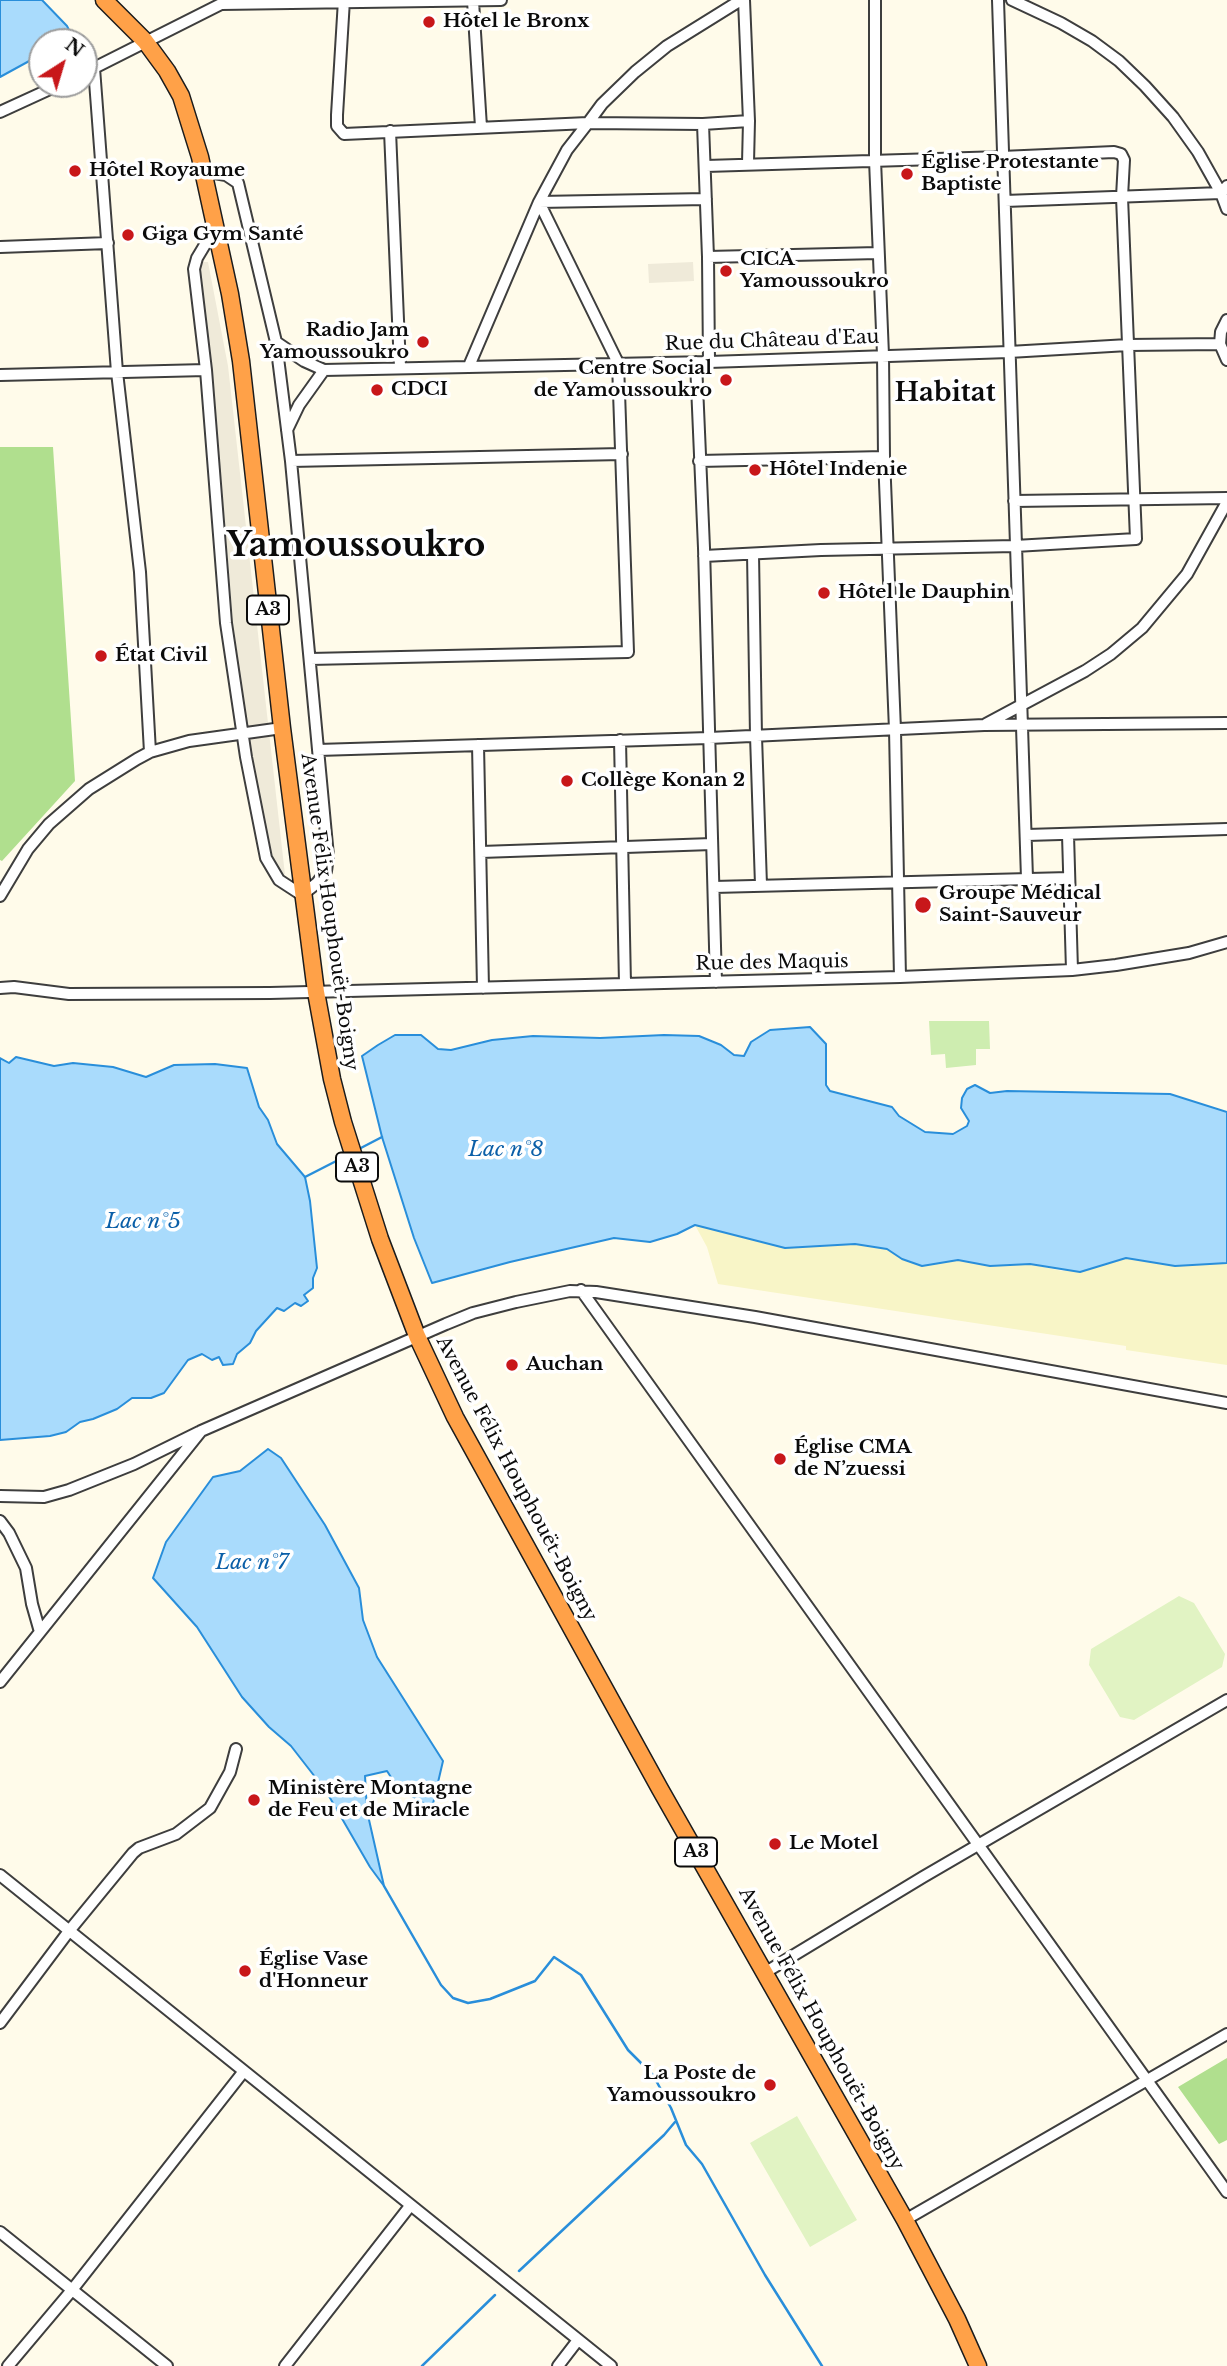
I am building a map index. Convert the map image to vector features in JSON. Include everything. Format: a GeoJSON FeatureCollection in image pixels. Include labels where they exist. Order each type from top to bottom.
{"type":"FeatureCollection","features":[{"type":"Feature","properties":{"kind":"highway","name":"A3"},"geometry":{"type":"LineString","coordinates":[[104,0],[145,41]]}},
{"type":"Feature","properties":{"kind":"highway","name":"Avenue Félix Houphouët-Boigny"},"geometry":{"type":"LineString","coordinates":[[145,41],[181,96],[203,172],[215,228],[241,361],[282,728],[316,992],[343,1122],[380,1239],[417,1336],[455,1417],[660,1789],[905,2220],[957,2319],[978,2366]]}},
{"type":"Feature","properties":{"kind":"street"},"geometry":{"type":"LineString","coordinates":[[344,0],[337,126],[344,134],[588,123],[703,124],[749,121]]}},
{"type":"Feature","properties":{"kind":"street"},"geometry":{"type":"LineString","coordinates":[[98,66],[225,2],[501,0]]}},
{"type":"Feature","properties":{"kind":"street"},"geometry":{"type":"LineString","coordinates":[[469,366],[539,202],[567,150],[602,104],[646,64],[667,47],[742,0],[749,121],[748,163]]}},
{"type":"Feature","properties":{"kind":"street"},"geometry":{"type":"LineString","coordinates":[[875,0],[875,160],[901,977]]}},
{"type":"Feature","properties":{"kind":"street"},"geometry":{"type":"LineString","coordinates":[[998,0],[1027,878]]}},
{"type":"Feature","properties":{"kind":"street"},"geometry":{"type":"LineString","coordinates":[[1012,0],[1093,41],[1128,70],[1174,117],[1224,189],[1227,209]]}},
{"type":"Feature","properties":{"kind":"street"},"geometry":{"type":"LineString","coordinates":[[473,1],[481,127]]}},
{"type":"Feature","properties":{"kind":"street"},"geometry":{"type":"LineString","coordinates":[[0,113],[32,98]]}},
{"type":"Feature","properties":{"kind":"street"},"geometry":{"type":"LineString","coordinates":[[92,98],[108,243],[117,372],[140,572],[150,752]]}},
{"type":"Feature","properties":{"kind":"street"},"geometry":{"type":"LineString","coordinates":[[703,124],[709,362]]}},
{"type":"Feature","properties":{"kind":"street"},"geometry":{"type":"LineString","coordinates":[[390,131],[400,368]]}},
{"type":"Feature","properties":{"kind":"street"},"geometry":{"type":"LineString","coordinates":[[704,556],[887,548],[1015,546],[1136,539],[1122,197],[1124,160],[1118,152],[706,166]]}},
{"type":"Feature","properties":{"kind":"street"},"geometry":{"type":"LineString","coordinates":[[203,172],[226,175],[238,183],[275,342],[291,461],[328,864],[326,872],[317,883],[302,895],[279,880],[266,858],[242,733],[226,623],[206,370],[194,269],[197,258],[215,228]]}},
{"type":"Feature","properties":{"kind":"street"},"geometry":{"type":"LineString","coordinates":[[1005,201],[1122,197],[1224,189]]}},
{"type":"Feature","properties":{"kind":"street"},"geometry":{"type":"LineString","coordinates":[[539,202],[706,199]]}},
{"type":"Feature","properties":{"kind":"street"},"geometry":{"type":"LineString","coordinates":[[310,659],[628,652],[618,363],[539,202]]}},
{"type":"Feature","properties":{"kind":"street"},"geometry":{"type":"LineString","coordinates":[[0,247],[108,243]]}},
{"type":"Feature","properties":{"kind":"street"},"geometry":{"type":"LineString","coordinates":[[708,257],[878,253]]}},
{"type":"Feature","properties":{"kind":"street"},"geometry":{"type":"LineString","coordinates":[[1227,320],[1221,332],[1220,344],[1227,360]]}},
{"type":"Feature","properties":{"kind":"street","name":"Rue du Château d'Eau"},"geometry":{"type":"LineString","coordinates":[[275,342],[304,361],[324,370],[709,362],[1009,352],[1128,345],[1220,344]]}},
{"type":"Feature","properties":{"kind":"street"},"geometry":{"type":"LineString","coordinates":[[696,362],[716,982]]}},
{"type":"Feature","properties":{"kind":"street"},"geometry":{"type":"LineString","coordinates":[[0,375],[206,370]]}},
{"type":"Feature","properties":{"kind":"street"},"geometry":{"type":"LineString","coordinates":[[287,430],[299,405],[324,370]]}},
{"type":"Feature","properties":{"kind":"street"},"geometry":{"type":"LineString","coordinates":[[291,461],[622,454]]}},
{"type":"Feature","properties":{"kind":"street"},"geometry":{"type":"LineString","coordinates":[[699,461],[884,457]]}},
{"type":"Feature","properties":{"kind":"street"},"geometry":{"type":"LineString","coordinates":[[984,725],[1022,707],[1111,654],[1142,628],[1187,574],[1227,500],[1133,498],[1014,501]]}},
{"type":"Feature","properties":{"kind":"street"},"geometry":{"type":"LineString","coordinates":[[753,555],[761,885]]}},
{"type":"Feature","properties":{"kind":"street"},"geometry":{"type":"LineString","coordinates":[[318,750],[709,738],[984,725],[1227,723]]}},
{"type":"Feature","properties":{"kind":"street"},"geometry":{"type":"LineString","coordinates":[[0,896],[28,849],[49,824],[89,789],[150,752],[189,741],[282,728]]}},
{"type":"Feature","properties":{"kind":"street"},"geometry":{"type":"LineString","coordinates":[[620,740],[625,984]]}},
{"type":"Feature","properties":{"kind":"street"},"geometry":{"type":"LineString","coordinates":[[478,745],[483,988]]}},
{"type":"Feature","properties":{"kind":"street"},"geometry":{"type":"LineString","coordinates":[[1027,835],[1227,829]]}},
{"type":"Feature","properties":{"kind":"street"},"geometry":{"type":"LineString","coordinates":[[1068,835],[1072,970]]}},
{"type":"Feature","properties":{"kind":"street"},"geometry":{"type":"LineString","coordinates":[[481,852],[712,844]]}},
{"type":"Feature","properties":{"kind":"street"},"geometry":{"type":"LineString","coordinates":[[715,887],[1069,878]]}},
{"type":"Feature","properties":{"kind":"street","name":"Rue des Maquis"},"geometry":{"type":"LineString","coordinates":[[0,988],[14,987],[69,994],[316,992],[901,977],[1072,970],[1163,958],[1227,942]]}},
{"type":"Feature","properties":{"kind":"street"},"geometry":{"type":"LineString","coordinates":[[581,1290],[1227,2192]]}},
{"type":"Feature","properties":{"kind":"street"},"geometry":{"type":"LineString","coordinates":[[0,1496],[44,1497],[69,1490],[134,1464],[201,1431],[473,1313],[581,1290],[755,1317],[1227,1404]]}},
{"type":"Feature","properties":{"kind":"street"},"geometry":{"type":"LineString","coordinates":[[0,1682],[201,1431]]}},
{"type":"Feature","properties":{"kind":"street"},"geometry":{"type":"LineString","coordinates":[[0,1521],[26,1568],[40,1632]]}},
{"type":"Feature","properties":{"kind":"street"},"geometry":{"type":"LineString","coordinates":[[766,1972],[1227,1700]]}},
{"type":"Feature","properties":{"kind":"street"},"geometry":{"type":"LineString","coordinates":[[0,2024],[69,1931],[133,1853],[139,1848],[176,1834],[210,1808],[230,1772],[236,1749]]}},
{"type":"Feature","properties":{"kind":"street"},"geometry":{"type":"LineString","coordinates":[[0,1875],[611,2366]]}},
{"type":"Feature","properties":{"kind":"street"},"geometry":{"type":"LineString","coordinates":[[905,2220],[1227,2034]]}},
{"type":"Feature","properties":{"kind":"street"},"geometry":{"type":"LineString","coordinates":[[8,2366],[72,2290],[244,2071]]}},
{"type":"Feature","properties":{"kind":"street"},"geometry":{"type":"LineString","coordinates":[[285,2366],[410,2206]]}},
{"type":"Feature","properties":{"kind":"street"},"geometry":{"type":"LineString","coordinates":[[0,2232],[167,2366]]}},
{"type":"Feature","properties":{"kind":"street"},"geometry":{"type":"LineString","coordinates":[[558,2366],[578,2340]]}},
{"type":"Feature","properties":{"kind":"shaded area"},"geometry":{"type":"Polygon","coordinates":[[[201,262],[208,262],[228,366],[285,875],[275,867],[269,856],[247,732],[233,622],[201,262]]]}},
{"type":"Feature","properties":{"kind":"shaded area"},"geometry":{"type":"Polygon","coordinates":[[[693,262],[694,281],[649,283],[648,264],[693,262]]]}},
{"type":"Feature","properties":{"kind":"shaded area"},"geometry":{"type":"Polygon","coordinates":[[[695,1225],[785,1248],[855,1244],[887,1249],[902,1259],[922,1266],[958,1260],[990,1266],[1030,1264],[1062,1271],[1126,1258],[1175,1266],[1227,1263],[1227,1365],[1126,1350],[1126,1346],[718,1284],[707,1247],[695,1225]]]}},
{"type":"Feature","properties":{"kind":"green space"},"geometry":{"type":"Polygon","coordinates":[[[0,447],[53,447],[75,781],[2,861],[0,860],[0,447]]]}},
{"type":"Feature","properties":{"kind":"green space"},"geometry":{"type":"Polygon","coordinates":[[[929,1021],[989,1021],[990,1049],[976,1049],[976,1065],[946,1068],[945,1054],[931,1055],[929,1021]]]}},
{"type":"Feature","properties":{"kind":"green space"},"geometry":{"type":"Polygon","coordinates":[[[1179,1596],[1194,1603],[1225,1654],[1222,1667],[1134,1720],[1120,1717],[1089,1665],[1091,1649],[1179,1596]]]}},
{"type":"Feature","properties":{"kind":"green space"},"geometry":{"type":"Polygon","coordinates":[[[1227,2058],[1227,2140],[1219,2144],[1178,2087],[1227,2058]]]}},
{"type":"Feature","properties":{"kind":"green space"},"geometry":{"type":"Polygon","coordinates":[[[797,2116],[857,2220],[810,2247],[750,2143],[797,2116]]]}},
{"type":"Feature","properties":{"kind":"water"},"geometry":{"type":"Polygon","coordinates":[[[0,0],[42,0],[68,28],[28,28],[28,62],[0,77],[0,0]]]}},
{"type":"Feature","properties":{"kind":"water","name":"Lac n°8"},"geometry":{"type":"Polygon","coordinates":[[[810,1027],[826,1044],[826,1085],[830,1091],[892,1107],[899,1116],[925,1132],[953,1134],[967,1126],[969,1121],[961,1108],[962,1098],[967,1089],[975,1085],[990,1093],[1170,1094],[1227,1112],[1227,1263],[1175,1266],[1126,1258],[1080,1272],[1030,1264],[990,1266],[958,1260],[922,1266],[902,1259],[887,1249],[855,1244],[785,1248],[695,1225],[650,1242],[614,1238],[432,1283],[414,1238],[382,1137],[362,1056],[378,1045],[395,1035],[421,1035],[438,1049],[451,1050],[492,1040],[533,1036],[699,1036],[721,1045],[734,1055],[744,1056],[751,1042],[770,1030],[810,1027]]]}},
{"type":"Feature","properties":{"kind":"water","name":"Lac n°5"},"geometry":{"type":"Polygon","coordinates":[[[16,1057],[54,1066],[73,1063],[113,1067],[146,1077],[174,1065],[215,1064],[247,1068],[259,1107],[268,1120],[277,1144],[305,1177],[317,1268],[313,1288],[304,1295],[308,1301],[301,1306],[295,1303],[284,1311],[277,1308],[256,1331],[250,1343],[237,1354],[233,1364],[223,1365],[219,1357],[212,1360],[202,1354],[188,1360],[164,1393],[151,1398],[132,1398],[117,1409],[80,1422],[66,1432],[0,1440],[0,1058],[9,1063],[16,1057]]]}},
{"type":"Feature","properties":{"kind":"water","name":"Lac n°7"},"geometry":{"type":"Polygon","coordinates":[[[268,1449],[281,1458],[325,1525],[359,1588],[363,1620],[377,1657],[443,1761],[432,1808],[398,1788],[387,1771],[365,1776],[367,1811],[384,1886],[326,1791],[291,1746],[269,1727],[242,1697],[197,1627],[153,1578],[166,1542],[213,1477],[240,1471],[268,1449]]]}},
{"type":"Feature","properties":{"kind":"waterway"},"geometry":{"type":"LineString","coordinates":[[357,1150],[382,1137]]}},
{"type":"Feature","properties":{"kind":"waterway"},"geometry":{"type":"LineString","coordinates":[[305,1177],[348,1155]]}},
{"type":"Feature","properties":{"kind":"waterway"},"geometry":{"type":"LineString","coordinates":[[384,1886],[441,1985],[453,1998],[468,2003],[490,1999],[535,1981],[554,1957],[581,1975],[628,2050],[653,2075],[671,2108],[686,2145],[702,2164],[765,2275],[822,2366]]}},
{"type":"Feature","properties":{"kind":"waterway"},"geometry":{"type":"LineString","coordinates":[[519,2271],[675,2122]]}},
{"type":"Feature","properties":{"kind":"waterway"},"geometry":{"type":"LineString","coordinates":[[422,2366],[495,2295]]}},
{"type":"Feature","properties":{"kind":"place","name":"Hôtel le Bronx"},"geometry":{"type":"Point","coordinates":[429,22]}},
{"type":"Feature","properties":{"kind":"place","name":"Hôtel Royaume"},"geometry":{"type":"Point","coordinates":[75,171]}},
{"type":"Feature","properties":{"kind":"place","name":"Église Protestante Baptiste"},"geometry":{"type":"Point","coordinates":[907,174]}},
{"type":"Feature","properties":{"kind":"place","name":"Giga Gym Santé"},"geometry":{"type":"Point","coordinates":[128,235]}},
{"type":"Feature","properties":{"kind":"place","name":"CICA Yamoussoukro"},"geometry":{"type":"Point","coordinates":[726,271]}},
{"type":"Feature","properties":{"kind":"place","name":"Radio Jam Yamoussoukro"},"geometry":{"type":"Point","coordinates":[423,342]}},
{"type":"Feature","properties":{"kind":"place","name":"Centre Social de Yamoussoukro"},"geometry":{"type":"Point","coordinates":[726,380]}},
{"type":"Feature","properties":{"kind":"place","name":"CDCI"},"geometry":{"type":"Point","coordinates":[377,390]}},
{"type":"Feature","properties":{"kind":"place","name":"Hôtel Indenie"},"geometry":{"type":"Point","coordinates":[755,470]}},
{"type":"Feature","properties":{"kind":"place","name":"Hôtel le Dauphin"},"geometry":{"type":"Point","coordinates":[824,593]}},
{"type":"Feature","properties":{"kind":"place","name":"État Civil"},"geometry":{"type":"Point","coordinates":[101,656]}},
{"type":"Feature","properties":{"kind":"place","name":"Collège Konan 2"},"geometry":{"type":"Point","coordinates":[567,781]}},
{"type":"Feature","properties":{"kind":"place","name":"Groupe Médical Saint-Sauveur"},"geometry":{"type":"Point","coordinates":[923,905]}},
{"type":"Feature","properties":{"kind":"place","name":"Auchan"},"geometry":{"type":"Point","coordinates":[512,1365]}},
{"type":"Feature","properties":{"kind":"place","name":"Église CMA de N’zuessi"},"geometry":{"type":"Point","coordinates":[780,1459]}},
{"type":"Feature","properties":{"kind":"place","name":"Ministère Montagne de Feu et de Miracle"},"geometry":{"type":"Point","coordinates":[254,1800]}},
{"type":"Feature","properties":{"kind":"place","name":"Le Motel"},"geometry":{"type":"Point","coordinates":[775,1844]}},
{"type":"Feature","properties":{"kind":"place","name":"Église Vase d'Honneur"},"geometry":{"type":"Point","coordinates":[245,1971]}},
{"type":"Feature","properties":{"kind":"place","name":"La Poste de Yamoussoukro"},"geometry":{"type":"Point","coordinates":[770,2085]}},
{"type":"Feature","properties":{"kind":"district","name":"Habitat"},"geometry":{"type":"Point","coordinates":[945,394]}},
{"type":"Feature","properties":{"kind":"district","name":"Yamoussoukro"},"geometry":{"type":"Point","coordinates":[356,547]}}]}
